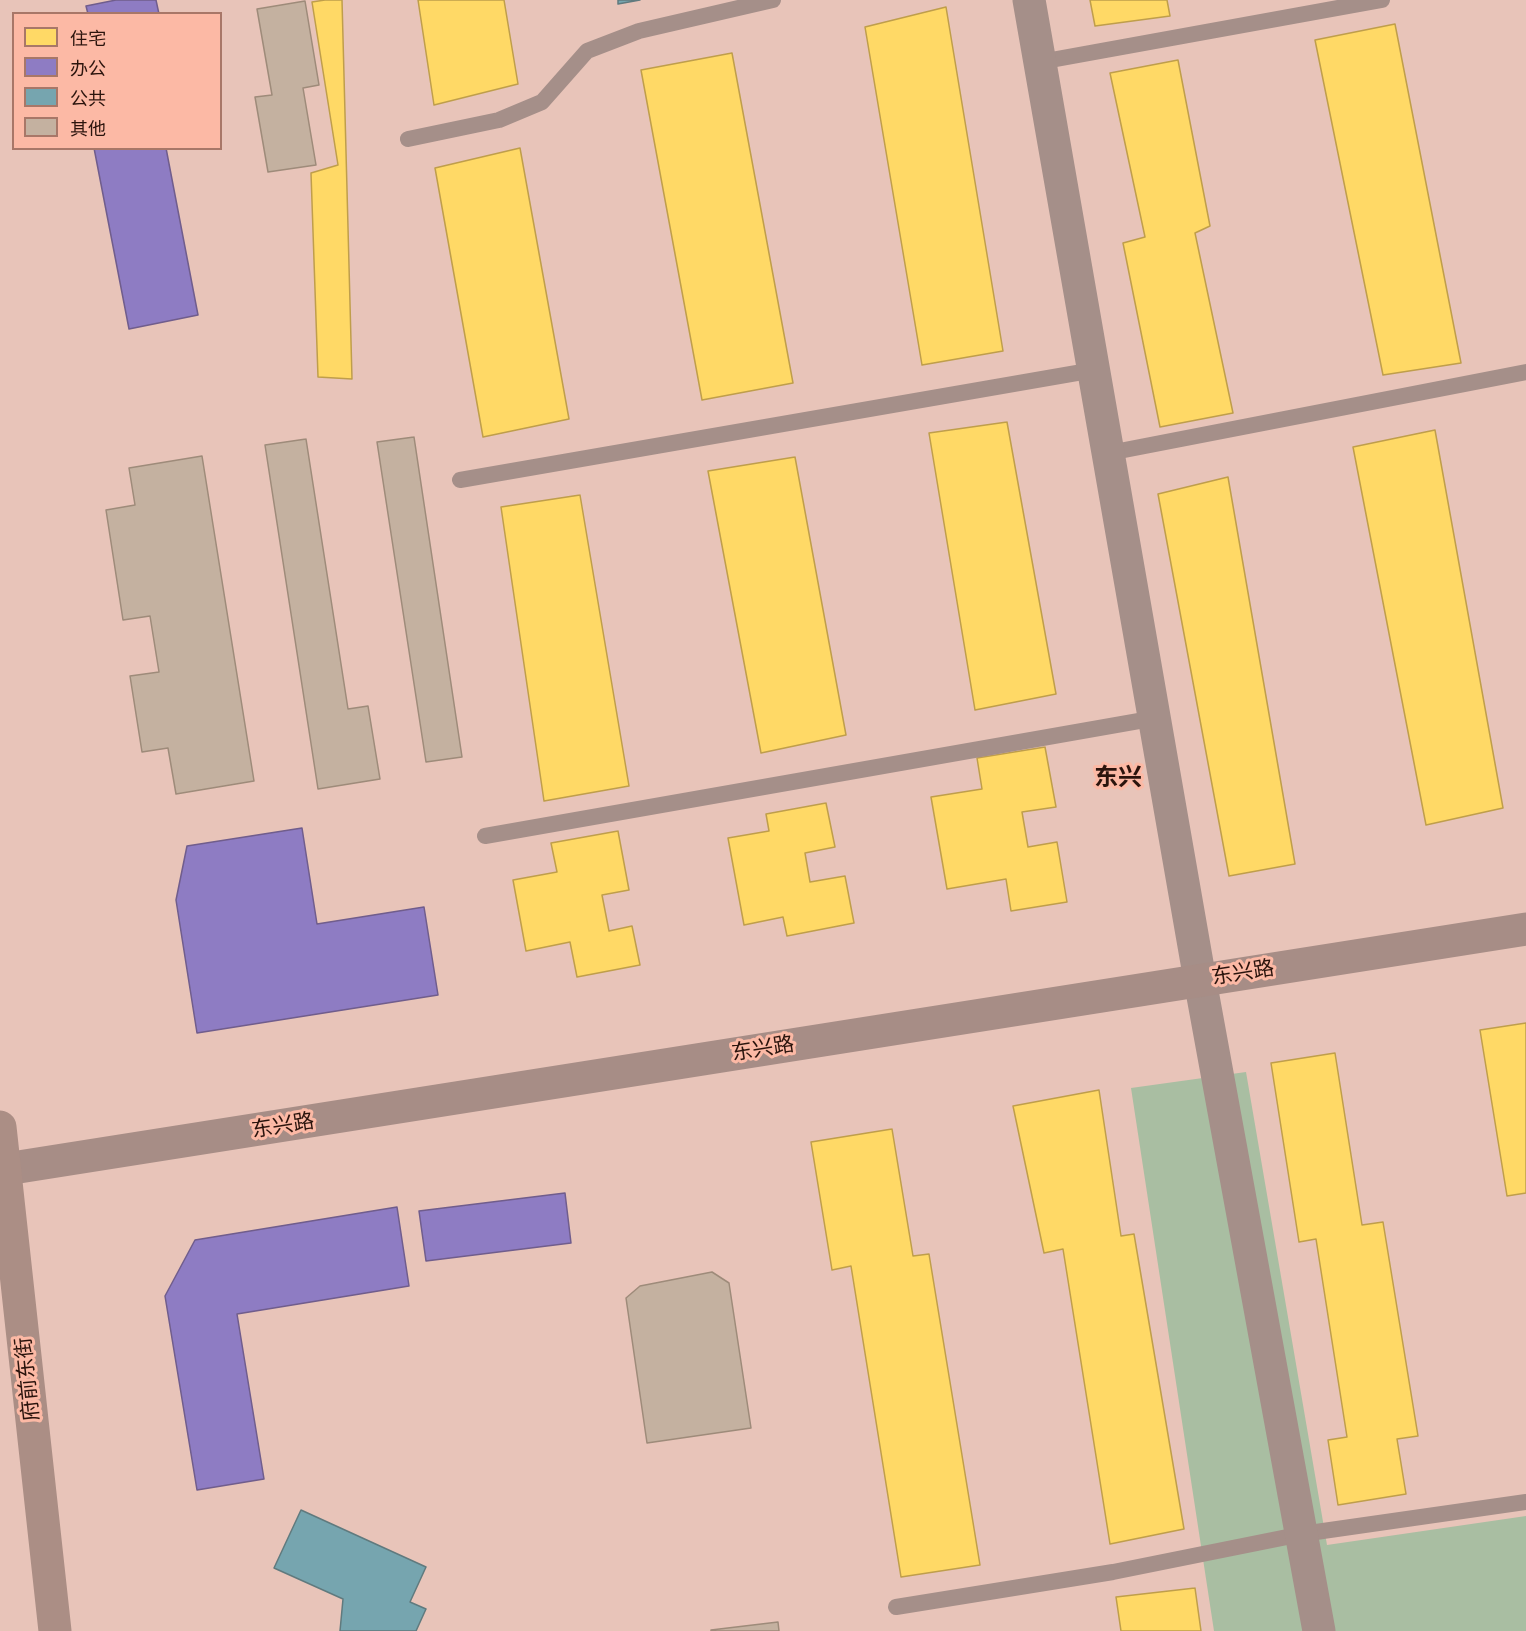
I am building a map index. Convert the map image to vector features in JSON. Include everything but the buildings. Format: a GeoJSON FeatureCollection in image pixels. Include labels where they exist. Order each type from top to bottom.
{"type":"FeatureCollection","features":[{"type":"Feature","properties":{"kind":"main road","name":"府前东街"},"geometry":{"type":"LineString","coordinates":[[0,1127],[55,1631]]}},
{"type":"Feature","properties":{"kind":"street"},"geometry":{"type":"LineString","coordinates":[[1029,0],[1200,980],[1319,1631]]}},
{"type":"Feature","properties":{"kind":"street","name":"东兴路"},"geometry":{"type":"LineString","coordinates":[[3,1170],[1526,929]]}},
{"type":"Feature","properties":{"kind":"lane"},"geometry":{"type":"LineString","coordinates":[[408,139],[499,120],[542,102],[587,51],[639,31],[773,0]]}},
{"type":"Feature","properties":{"kind":"lane"},"geometry":{"type":"LineString","coordinates":[[1040,62],[1382,0]]}},
{"type":"Feature","properties":{"kind":"lane"},"geometry":{"type":"LineString","coordinates":[[460,480],[1094,370]]}},
{"type":"Feature","properties":{"kind":"lane"},"geometry":{"type":"LineString","coordinates":[[1109,453],[1526,372]]}},
{"type":"Feature","properties":{"kind":"lane"},"geometry":{"type":"LineString","coordinates":[[485,836],[1156,718]]}},
{"type":"Feature","properties":{"kind":"lane"},"geometry":{"type":"LineString","coordinates":[[896,1607],[1113,1572],[1302,1534],[1526,1502]]}},
{"type":"Feature","properties":{"kind":"green space"},"geometry":{"type":"Polygon","coordinates":[[[1246,1072],[1327,1545],[1526,1516],[1526,1631],[1214,1631],[1131,1088],[1246,1072]]]}},
{"type":"Feature","properties":{"kind":"district","name":"东兴"},"geometry":{"type":"Point","coordinates":[1118,778]}}]}
